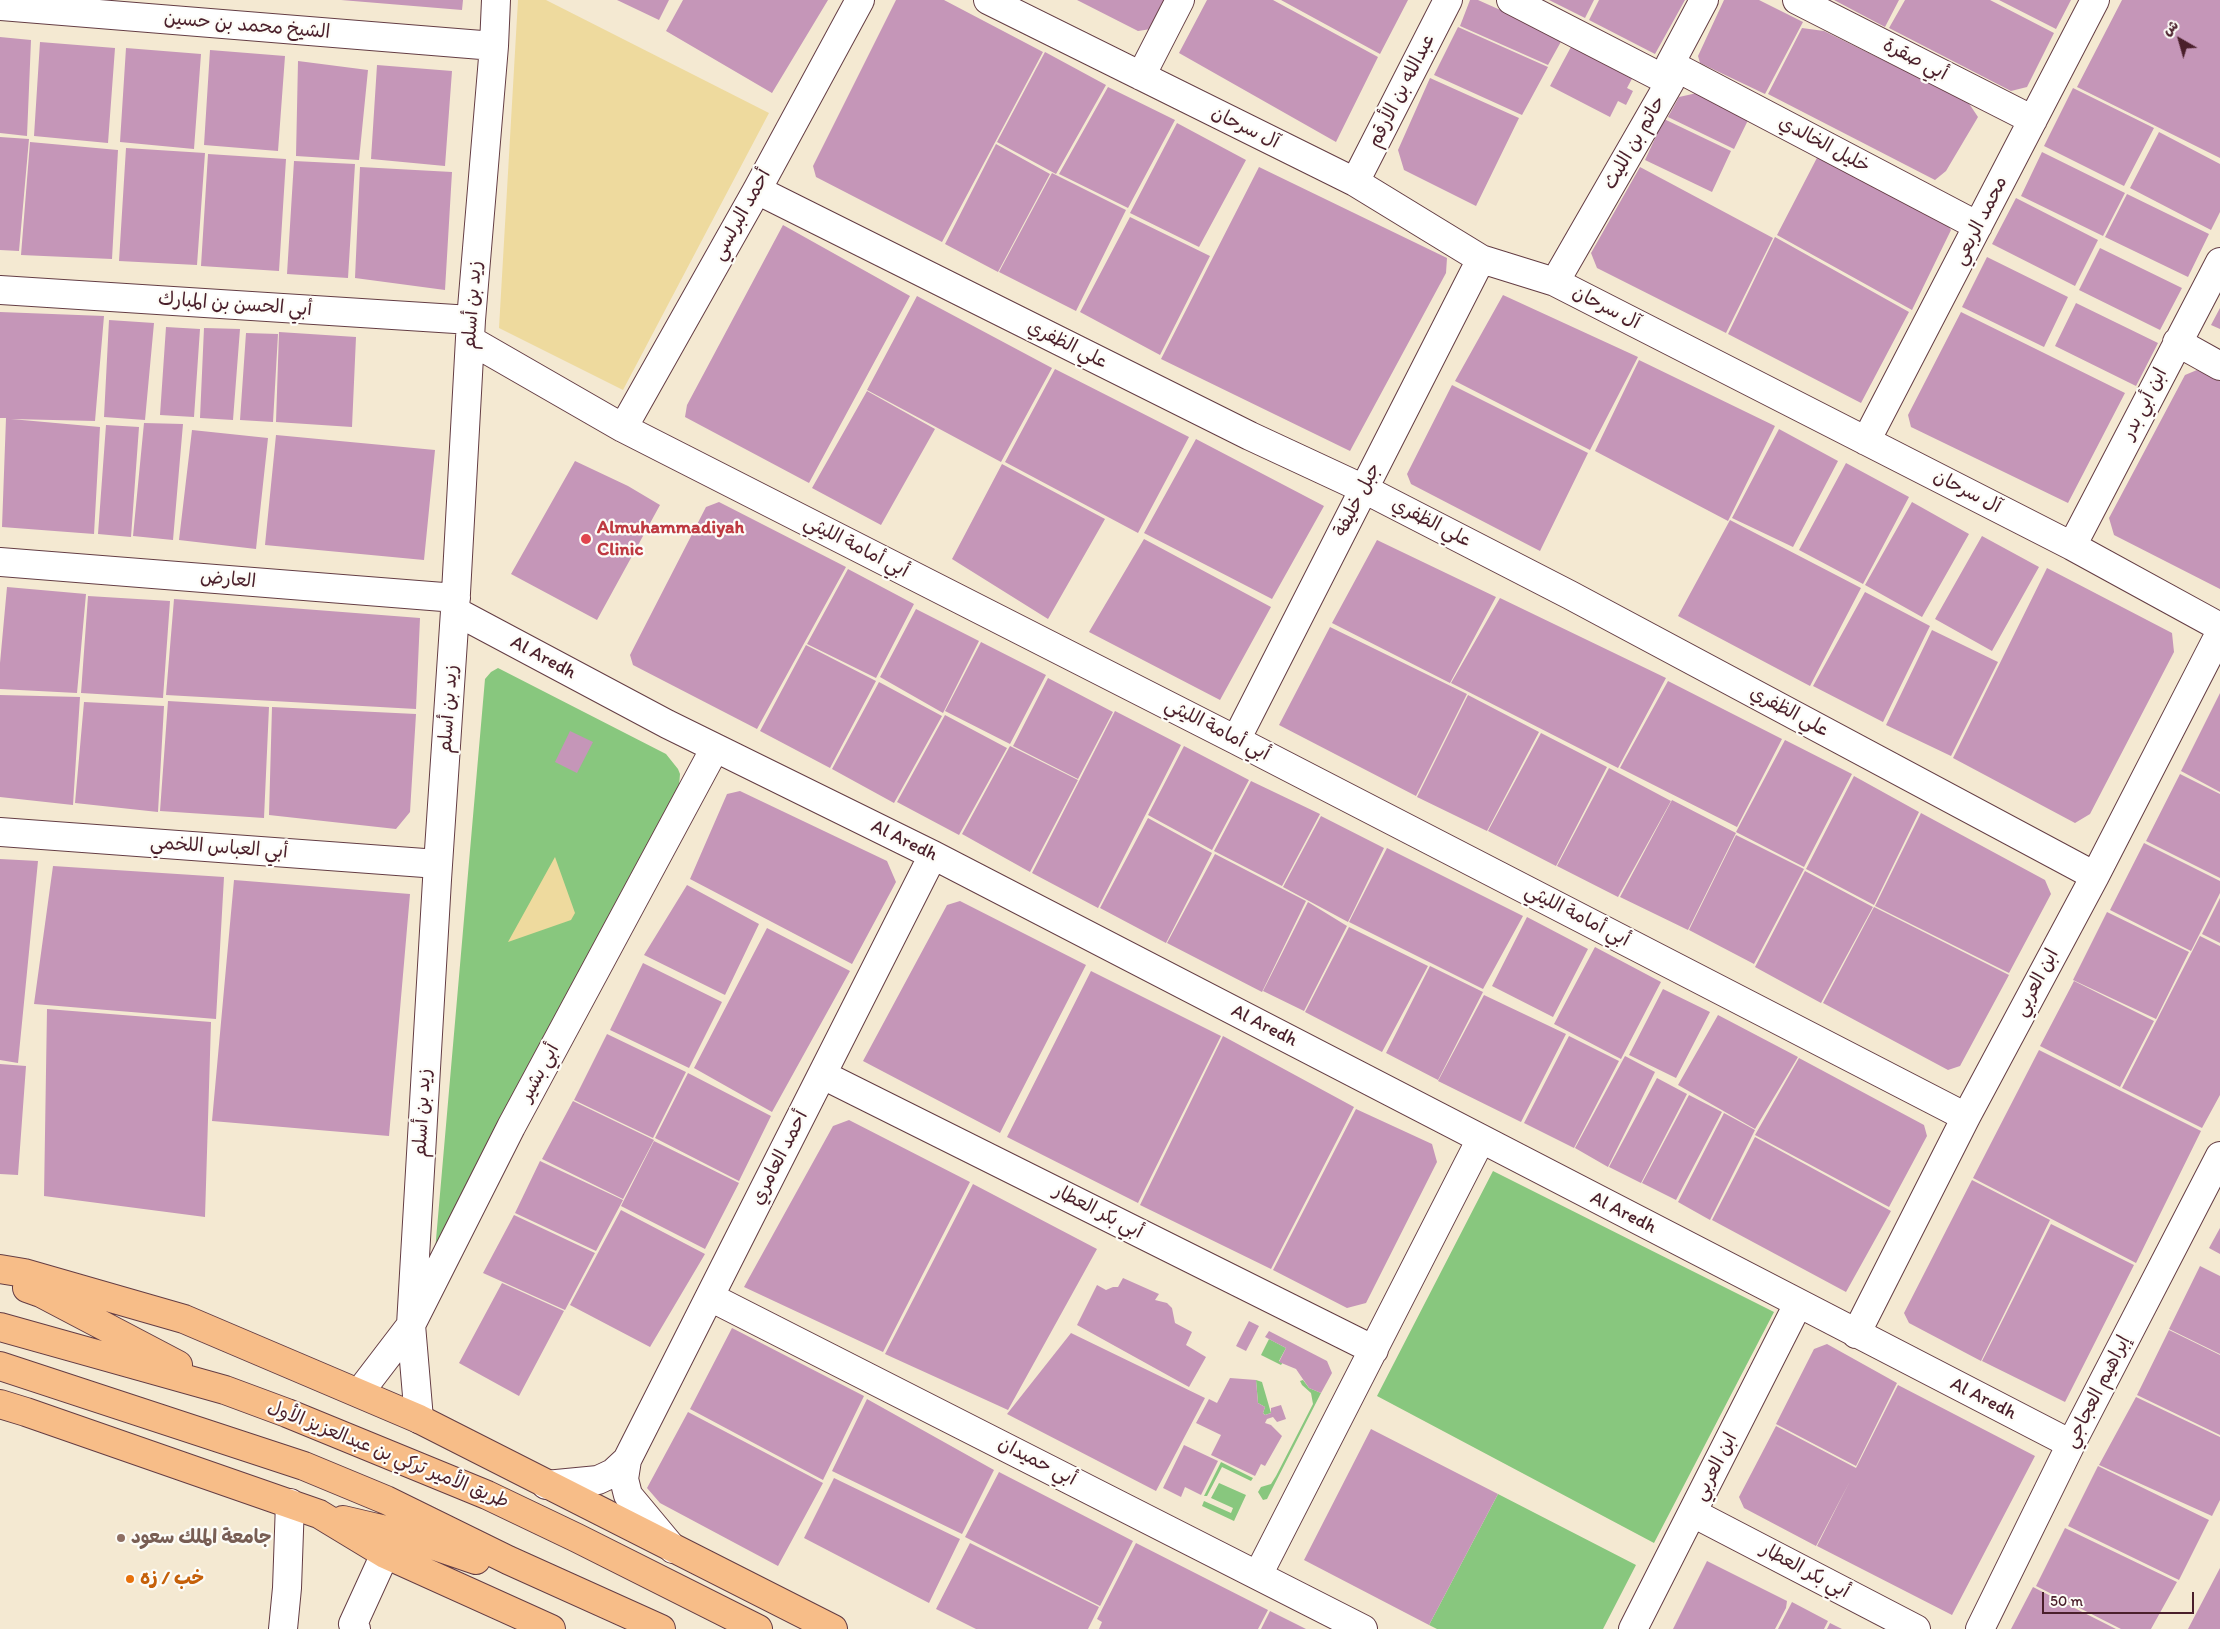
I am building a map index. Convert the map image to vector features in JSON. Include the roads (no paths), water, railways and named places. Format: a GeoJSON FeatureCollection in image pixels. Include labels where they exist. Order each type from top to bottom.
{"type":"FeatureCollection","features":[{"type":"Feature","properties":{"kind":"main road"},"geometry":{"type":"LineString","coordinates":[[0,1269],[24,1273],[184,1319],[359,1393],[419,1419],[833,1629]]}},
{"type":"Feature","properties":{"kind":"main road"},"geometry":{"type":"LineString","coordinates":[[0,1277],[41,1293],[225,1390]]}},
{"type":"Feature","properties":{"kind":"main road","name":"طريق الأمير تركي بن عبدالعزيز الأول"},"geometry":{"type":"LineString","coordinates":[[0,1327],[225,1390],[287,1413],[487,1494],[758,1629]]}},
{"type":"Feature","properties":{"kind":"main road"},"geometry":{"type":"LineString","coordinates":[[0,1366],[304,1466],[386,1500],[508,1560],[662,1629]]}},
{"type":"Feature","properties":{"kind":"main road"},"geometry":{"type":"LineString","coordinates":[[0,1404],[319,1514],[394,1532],[628,1613]]}},
{"type":"Feature","properties":{"kind":"main road"},"geometry":{"type":"LineString","coordinates":[[319,1514],[385,1554],[551,1629]]}},
{"type":"Feature","properties":{"kind":"street","name":"زيد بن أسلم"},"geometry":{"type":"LineString","coordinates":[[419,1419],[411,1325],[438,864],[456,605],[470,330],[494,46],[496,0]]}},
{"type":"Feature","properties":{"kind":"street","name":"أحمد البرلسي"},"geometry":{"type":"LineString","coordinates":[[623,428],[860,0]]}},
{"type":"Feature","properties":{"kind":"street","name":"آل سرحان"},"geometry":{"type":"LineString","coordinates":[[988,0],[1355,182],[1481,259],[1555,282],[2072,546],[2220,628]]}},
{"type":"Feature","properties":{"kind":"street"},"geometry":{"type":"LineString","coordinates":[[1140,76],[1180,0]]}},
{"type":"Feature","properties":{"kind":"street","name":"عبدالله بن الأرقم"},"geometry":{"type":"LineString","coordinates":[[1355,182],[1448,0]]}},
{"type":"Feature","properties":{"kind":"street","name":"خليل الخالدي"},"geometry":{"type":"LineString","coordinates":[[1511,0],[1670,73],[1978,226]]}},
{"type":"Feature","properties":{"kind":"street","name":"حاتم بن الليث"},"geometry":{"type":"LineString","coordinates":[[1555,282],[1670,73],[1704,0]]}},
{"type":"Feature","properties":{"kind":"street","name":"أبي صقرة"},"geometry":{"type":"LineString","coordinates":[[1797,0],[2033,120]]}},
{"type":"Feature","properties":{"kind":"street","name":"محمد الربعي"},"geometry":{"type":"LineString","coordinates":[[1866,441],[2095,0]]}},
{"type":"Feature","properties":{"kind":"street","name":"الشيخ محمد بن حسين"},"geometry":{"type":"LineString","coordinates":[[0,6],[494,46]]}},
{"type":"Feature","properties":{"kind":"street","name":"علي الظفري"},"geometry":{"type":"LineString","coordinates":[[756,190],[1250,436],[1364,488],[1578,600],[2094,876]]}},
{"type":"Feature","properties":{"kind":"street","name":"جبل خليفة"},"geometry":{"type":"LineString","coordinates":[[1236,740],[1481,259]]}},
{"type":"Feature","properties":{"kind":"street","name":"ابن أبي بدر"},"geometry":{"type":"LineString","coordinates":[[2072,546],[2220,262]]}},
{"type":"Feature","properties":{"kind":"street","name":"أبي الحسن بن المبارك"},"geometry":{"type":"LineString","coordinates":[[0,290],[470,330]]}},
{"type":"Feature","properties":{"kind":"street","name":"أبي أمامة الليثي"},"geometry":{"type":"LineString","coordinates":[[470,330],[623,428],[1236,740],[1966,1117]]}},
{"type":"Feature","properties":{"kind":"street"},"geometry":{"type":"LineString","coordinates":[[2177,342],[2220,366]]}},
{"type":"Feature","properties":{"kind":"street","name":"العارض"},"geometry":{"type":"LineString","coordinates":[[0,562],[456,605]]}},
{"type":"Feature","properties":{"kind":"street","name":"Al Aredh"},"geometry":{"type":"LineString","coordinates":[[456,605],[715,748],[933,855],[2071,1444]]}},
{"type":"Feature","properties":{"kind":"street","name":"ابن العربي"},"geometry":{"type":"LineString","coordinates":[[1856,1334],[1966,1117],[2220,633]]}},
{"type":"Feature","properties":{"kind":"street","name":"أبي بشير"},"geometry":{"type":"LineString","coordinates":[[359,1393],[411,1325],[510,1128],[715,748]]}},
{"type":"Feature","properties":{"kind":"street","name":"أبي العباس اللخمي"},"geometry":{"type":"LineString","coordinates":[[0,832],[438,864]]}},
{"type":"Feature","properties":{"kind":"street","name":"أحمد العامري"},"geometry":{"type":"LineString","coordinates":[[627,1460],[933,855]]}},
{"type":"Feature","properties":{"kind":"street","name":"أبي بكر العطار"},"geometry":{"type":"LineString","coordinates":[[822,1075],[1374,1350]]}},
{"type":"Feature","properties":{"kind":"street"},"geometry":{"type":"LineString","coordinates":[[1258,1575],[1481,1139]]}},
{"type":"Feature","properties":{"kind":"street","name":"إبراهيم العجاجي"},"geometry":{"type":"LineString","coordinates":[[1980,1629],[2071,1444],[2220,1156]]}},
{"type":"Feature","properties":{"kind":"street","name":"أبي حميدان"},"geometry":{"type":"LineString","coordinates":[[710,1297],[1363,1629]]}},
{"type":"Feature","properties":{"kind":"street","name":"ابن العربي"},"geometry":{"type":"LineString","coordinates":[[1633,1629],[1798,1304]]}},
{"type":"Feature","properties":{"kind":"street"},"geometry":{"type":"LineString","coordinates":[[546,1485],[598,1480],[613,1473],[627,1460]]}},
{"type":"Feature","properties":{"kind":"street"},"geometry":{"type":"LineString","coordinates":[[627,1460],[624,1479],[628,1495],[674,1549]]}},
{"type":"Feature","properties":{"kind":"street"},"geometry":{"type":"LineString","coordinates":[[283,1629],[287,1588],[290,1503]]}},
{"type":"Feature","properties":{"kind":"street","name":"أبي بكر العطار"},"geometry":{"type":"LineString","coordinates":[[1693,1513],[1916,1629]]}},
{"type":"Feature","properties":{"kind":"street"},"geometry":{"type":"LineString","coordinates":[[356,1629],[353,1624],[385,1554]]}},
{"type":"Feature","properties":{"kind":"place","name":"Almuhammadiyah Clinic"},"geometry":{"type":"Point","coordinates":[586,539]}},
{"type":"Feature","properties":{"kind":"place","name":"جامعة الملك سعود"},"geometry":{"type":"Point","coordinates":[121,1538]}},
{"type":"Feature","properties":{"kind":"place","name":"خب / زه"},"geometry":{"type":"Point","coordinates":[130,1579]}}]}
